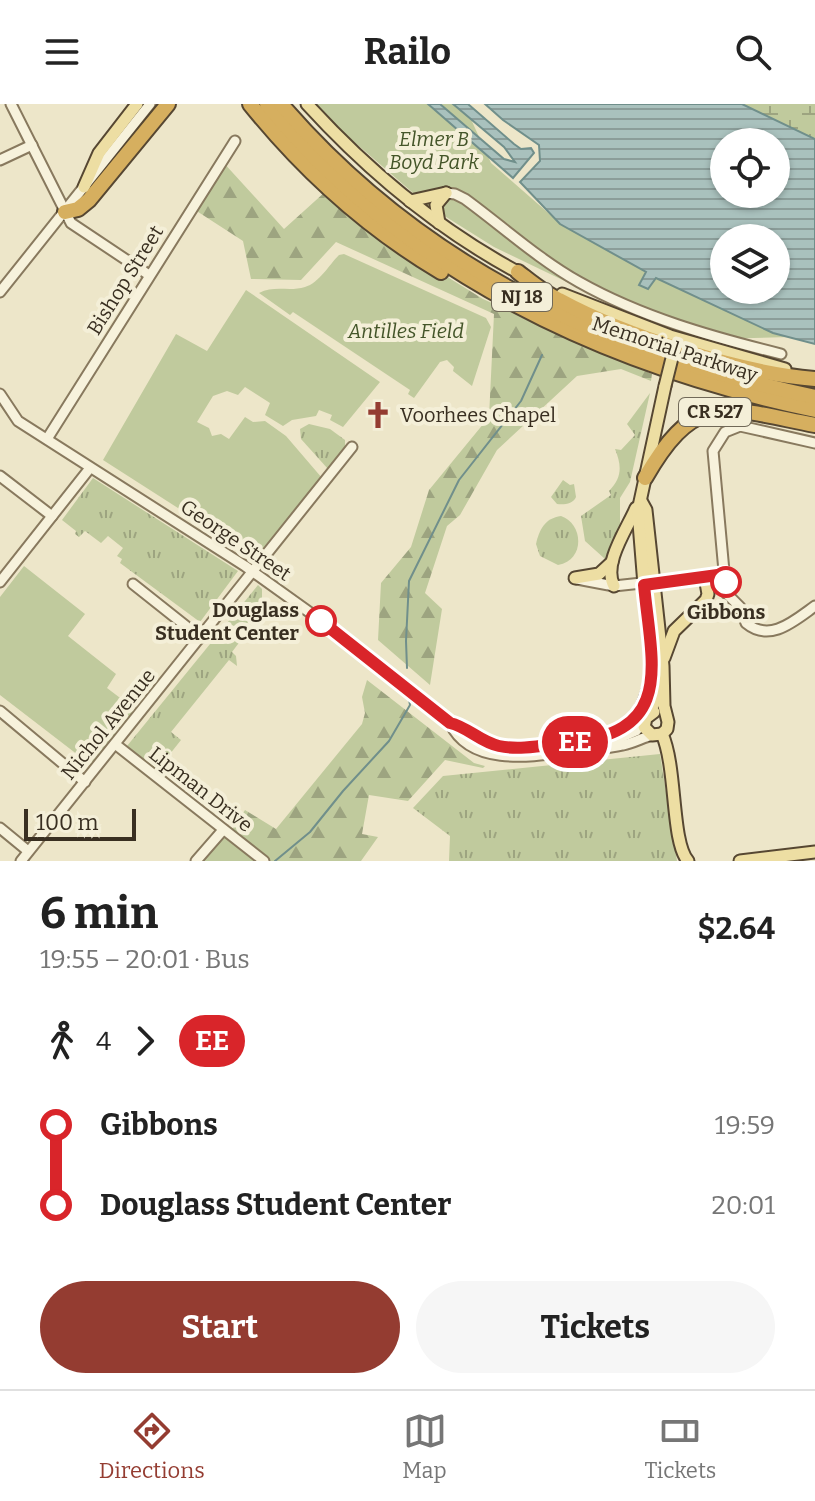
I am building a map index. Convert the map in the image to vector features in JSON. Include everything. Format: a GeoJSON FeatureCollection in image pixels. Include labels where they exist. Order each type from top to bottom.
{"type":"FeatureCollection","features":[{"type":"Feature","properties":{"kind":"highway"},"geometry":{"type":"LineString","coordinates":[[65,212],[86,203],[168,104]]}},
{"type":"Feature","properties":{"kind":"highway"},"geometry":{"type":"LineString","coordinates":[[250,104],[312,174],[381,233],[487,298],[537,323],[578,338]]}},
{"type":"Feature","properties":{"kind":"highway","name":"Memorial Parkway"},"geometry":{"type":"LineString","coordinates":[[267,104],[331,173],[404,235],[484,288],[578,338],[693,380],[815,410]]}},
{"type":"Feature","properties":{"kind":"highway","name":"Memorial Parkway"},"geometry":{"type":"LineString","coordinates":[[281,104],[326,152],[380,202],[437,246],[497,284],[583,325],[660,355],[815,397]]}},
{"type":"Feature","properties":{"kind":"highway"},"geometry":{"type":"LineString","coordinates":[[518,272],[572,307],[675,348]]}},
{"type":"Feature","properties":{"kind":"highway","name":"CR 527"},"geometry":{"type":"LineString","coordinates":[[675,348],[758,371],[815,378]]}},
{"type":"Feature","properties":{"kind":"highway","name":"CR 527"},"geometry":{"type":"LineString","coordinates":[[645,478],[673,435],[704,415],[737,411],[815,425]]}},
{"type":"Feature","properties":{"kind":"main road"},"geometry":{"type":"LineString","coordinates":[[84,187],[99,153],[137,104]]}},
{"type":"Feature","properties":{"kind":"main road"},"geometry":{"type":"LineString","coordinates":[[307,104],[363,161],[410,201],[439,223],[518,272],[635,324],[815,378]]}},
{"type":"Feature","properties":{"kind":"main road"},"geometry":{"type":"LineString","coordinates":[[410,201],[446,193]]}},
{"type":"Feature","properties":{"kind":"main road"},"geometry":{"type":"LineString","coordinates":[[439,223],[436,205],[446,193]]}},
{"type":"Feature","properties":{"kind":"main road"},"geometry":{"type":"LineString","coordinates":[[657,735],[668,725],[638,511],[675,348]]}},
{"type":"Feature","properties":{"kind":"main road"},"geometry":{"type":"LineString","coordinates":[[614,586],[610,575],[612,561],[641,501]]}},
{"type":"Feature","properties":{"kind":"main road"},"geometry":{"type":"LineString","coordinates":[[572,578],[599,574],[612,561]]}},
{"type":"Feature","properties":{"kind":"main road"},"geometry":{"type":"LineString","coordinates":[[592,740],[618,731],[636,720],[674,631],[706,600],[705,577]]}},
{"type":"Feature","properties":{"kind":"main road"},"geometry":{"type":"LineString","coordinates":[[658,668],[657,695],[646,718],[645,730],[657,735],[671,763],[680,846],[688,861]]}},
{"type":"Feature","properties":{"kind":"main road"},"geometry":{"type":"LineString","coordinates":[[646,718],[657,712],[665,716]]}},
{"type":"Feature","properties":{"kind":"main road"},"geometry":{"type":"LineString","coordinates":[[740,861],[815,852]]}},
{"type":"Feature","properties":{"kind":"street"},"geometry":{"type":"LineString","coordinates":[[11,104],[65,212],[78,228],[149,275]]}},
{"type":"Feature","properties":{"kind":"street"},"geometry":{"type":"LineString","coordinates":[[0,292],[150,104]]}},
{"type":"Feature","properties":{"kind":"street","name":"Bishop Street"},"geometry":{"type":"LineString","coordinates":[[47,439],[235,141]]}},
{"type":"Feature","properties":{"kind":"street"},"geometry":{"type":"LineString","coordinates":[[0,160],[32,145]]}},
{"type":"Feature","properties":{"kind":"street"},"geometry":{"type":"LineString","coordinates":[[446,193],[465,199],[563,272],[595,290],[655,317],[724,340],[781,354]]}},
{"type":"Feature","properties":{"kind":"street","name":"George Street"},"geometry":{"type":"LineString","coordinates":[[0,394],[18,421],[253,572],[344,637],[450,723],[480,740],[510,748],[625,737],[636,731],[646,718]]}},
{"type":"Feature","properties":{"kind":"street"},"geometry":{"type":"LineString","coordinates":[[815,443],[740,426],[725,432],[713,451],[726,593],[740,607],[749,627],[768,632],[784,627],[815,606]]}},
{"type":"Feature","properties":{"kind":"street","name":"Nichol Avenue"},"geometry":{"type":"LineString","coordinates":[[21,861],[352,447]]}},
{"type":"Feature","properties":{"kind":"street"},"geometry":{"type":"LineString","coordinates":[[0,582],[90,468]]}},
{"type":"Feature","properties":{"kind":"street"},"geometry":{"type":"LineString","coordinates":[[0,476],[52,516]]}},
{"type":"Feature","properties":{"kind":"street"},"geometry":{"type":"LineString","coordinates":[[572,578],[614,586],[725,574]]}},
{"type":"Feature","properties":{"kind":"street"},"geometry":{"type":"LineString","coordinates":[[133,584],[201,638]]}},
{"type":"Feature","properties":{"kind":"street"},"geometry":{"type":"LineString","coordinates":[[706,600],[726,593]]}},
{"type":"Feature","properties":{"kind":"street"},"geometry":{"type":"LineString","coordinates":[[0,711],[85,782]]}},
{"type":"Feature","properties":{"kind":"street","name":"George Street"},"geometry":{"type":"LineString","coordinates":[[450,723],[453,730],[476,748],[513,756],[624,745],[657,735]]}},
{"type":"Feature","properties":{"kind":"street","name":"Lipman Drive"},"geometry":{"type":"LineString","coordinates":[[115,744],[264,861]]}},
{"type":"Feature","properties":{"kind":"street"},"geometry":{"type":"LineString","coordinates":[[0,828],[28,851]]}},
{"type":"Feature","properties":{"kind":"street"},"geometry":{"type":"LineString","coordinates":[[196,861],[223,830]]}},
{"type":"Feature","properties":{"kind":"green space","name":"Elmer B Boyd Park"},"geometry":{"type":"Polygon","coordinates":[[[314,104],[464,104],[491,163],[562,225],[710,298],[710,304],[723,304],[790,337],[709,339],[627,311],[494,247],[427,205],[314,104]]]}},
{"type":"Feature","properties":{"kind":"green space"},"geometry":{"type":"Polygon","coordinates":[[[742,104],[815,104],[815,139],[752,110],[742,104]]]}},
{"type":"Feature","properties":{"kind":"green space"},"geometry":{"type":"Polygon","coordinates":[[[222,161],[284,229],[325,192],[365,226],[483,299],[652,374],[651,381],[621,369],[577,376],[497,450],[460,515],[447,526],[425,593],[442,609],[430,685],[378,640],[381,583],[411,547],[429,490],[489,417],[494,314],[336,242],[301,280],[251,279],[243,241],[192,208],[222,161]]]}},
{"type":"Feature","properties":{"kind":"green space","name":"Antilles Field"},"geometry":{"type":"Polygon","coordinates":[[[344,254],[486,318],[491,327],[472,386],[453,371],[454,367],[447,360],[440,362],[414,398],[408,394],[410,390],[259,293],[310,285],[339,255],[344,254]]]}},
{"type":"Feature","properties":{"kind":"green space"},"geometry":{"type":"Polygon","coordinates":[[[246,290],[380,382],[343,427],[330,420],[332,415],[319,410],[316,416],[292,420],[283,426],[265,415],[270,403],[245,387],[238,395],[227,391],[213,396],[197,422],[209,428],[212,436],[221,434],[229,439],[245,417],[253,422],[265,421],[286,436],[322,478],[256,558],[103,460],[176,334],[207,351],[246,290]]]}},
{"type":"Feature","properties":{"kind":"green space"},"geometry":{"type":"Polygon","coordinates":[[[650,393],[630,482],[620,498],[620,525],[605,559],[585,541],[581,516],[611,495],[609,491],[620,472],[615,449],[621,450],[635,435],[627,424],[650,393]]]}},
{"type":"Feature","properties":{"kind":"green space"},"geometry":{"type":"Polygon","coordinates":[[[309,424],[330,429],[345,440],[345,449],[328,469],[301,439],[300,429],[309,424]]]}},
{"type":"Feature","properties":{"kind":"green space"},"geometry":{"type":"Polygon","coordinates":[[[93,478],[238,571],[200,622],[120,563],[122,559],[117,556],[123,548],[108,536],[101,543],[85,531],[79,537],[62,520],[93,478]]]}},
{"type":"Feature","properties":{"kind":"green space"},"geometry":{"type":"Polygon","coordinates":[[[563,480],[574,484],[576,497],[568,504],[557,504],[551,497],[563,480]]]}},
{"type":"Feature","properties":{"kind":"green space"},"geometry":{"type":"Polygon","coordinates":[[[561,516],[574,526],[578,541],[573,556],[558,565],[540,556],[536,544],[544,526],[551,519],[561,516]]]}},
{"type":"Feature","properties":{"kind":"green space"},"geometry":{"type":"Polygon","coordinates":[[[24,566],[85,614],[68,636],[116,674],[107,688],[136,710],[91,765],[0,695],[0,597],[24,566]]]}},
{"type":"Feature","properties":{"kind":"green space"},"geometry":{"type":"Polygon","coordinates":[[[258,585],[262,589],[262,605],[268,610],[252,626],[248,623],[237,636],[241,640],[232,652],[236,656],[237,666],[229,660],[171,732],[181,740],[162,764],[170,771],[165,776],[127,746],[258,585]]]}},
{"type":"Feature","properties":{"kind":"green space"},"geometry":{"type":"Polygon","coordinates":[[[367,680],[474,763],[485,766],[445,760],[408,801],[369,795],[362,834],[378,837],[361,861],[271,861],[232,829],[245,810],[276,829],[362,724],[365,713],[362,697],[367,680]]]}},
{"type":"Feature","properties":{"kind":"green space"},"geometry":{"type":"Polygon","coordinates":[[[660,754],[677,861],[449,861],[450,836],[413,808],[443,776],[660,754]]]}},
{"type":"Feature","properties":{"kind":"green space"},"geometry":{"type":"Polygon","coordinates":[[[232,829],[271,861],[199,861],[225,830],[232,829]]]}},
{"type":"Feature","properties":{"kind":"water"},"geometry":{"type":"Polygon","coordinates":[[[428,104],[440,104],[504,159],[515,162],[504,147],[453,104],[468,104],[514,144],[521,149],[531,148],[534,153],[513,178],[428,104]]]}},
{"type":"Feature","properties":{"kind":"water"},"geometry":{"type":"Polygon","coordinates":[[[485,104],[742,104],[815,139],[815,344],[773,333],[711,304],[790,304],[790,224],[710,224],[710,303],[656,278],[648,289],[639,285],[646,272],[560,224],[520,182],[540,161],[539,145],[485,104]]]}},
{"type":"Feature","properties":{"kind":"waterway"},"geometry":{"type":"LineString","coordinates":[[407,668],[409,581],[459,480],[521,401],[542,355]]}},
{"type":"Feature","properties":{"kind":"waterway"},"geometry":{"type":"LineString","coordinates":[[275,861],[310,832],[389,741],[410,705],[409,699]]}},
{"type":"Feature","properties":{"kind":"bus line","name":"EE"},"geometry":{"type":"LineString","coordinates":[[321,621],[450,723],[480,740],[510,748],[592,740],[611,735],[636,720],[645,703],[654,669],[644,585],[725,574],[726,582]]}},
{"type":"Feature","properties":{"kind":"place","name":"Voorhees Chapel"},"geometry":{"type":"Point","coordinates":[378,415]}},
{"type":"Feature","properties":{"kind":"place","name":"Gibbons"},"geometry":{"type":"Point","coordinates":[726,582]}},
{"type":"Feature","properties":{"kind":"place","name":"Douglass Student Center"},"geometry":{"type":"Point","coordinates":[321,621]}}]}
